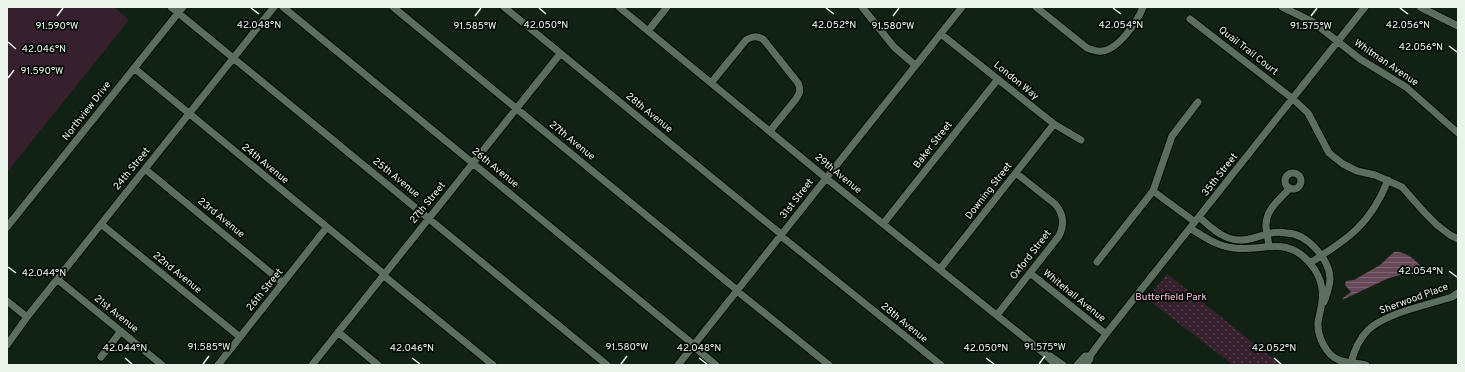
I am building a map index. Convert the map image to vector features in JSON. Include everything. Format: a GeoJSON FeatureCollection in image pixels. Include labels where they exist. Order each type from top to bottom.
{"type":"FeatureCollection","features":[{"type":"Feature","properties":{"kind":"street","name":"25th Avenue"},"geometry":{"type":"LineString","coordinates":[[171,7],[181,10],[234,58],[607,365]]}},
{"type":"Feature","properties":{"kind":"street","name":"24th Street"},"geometry":{"type":"LineString","coordinates":[[7,345],[57,279],[274,7]]}},
{"type":"Feature","properties":{"kind":"street","name":"26th Avenue"},"geometry":{"type":"LineString","coordinates":[[283,7],[716,365]]}},
{"type":"Feature","properties":{"kind":"street","name":"27th Avenue"},"geometry":{"type":"LineString","coordinates":[[393,7],[829,365]]}},
{"type":"Feature","properties":{"kind":"street","name":"28th Avenue"},"geometry":{"type":"LineString","coordinates":[[504,7],[941,365]]}},
{"type":"Feature","properties":{"kind":"street","name":"29th Avenue"},"geometry":{"type":"LineString","coordinates":[[619,7],[826,178],[1046,355],[1055,365]]}},
{"type":"Feature","properties":{"kind":"street"},"geometry":{"type":"LineString","coordinates":[[648,31],[667,7]]}},
{"type":"Feature","properties":{"kind":"street","name":"31st Street"},"geometry":{"type":"LineString","coordinates":[[678,365],[962,7]]}},
{"type":"Feature","properties":{"kind":"street"},"geometry":{"type":"LineString","coordinates":[[1036,7],[1087,48],[1095,52],[1099,52],[1113,48],[1120,41],[1140,16],[1143,7]]}},
{"type":"Feature","properties":{"kind":"street","name":"Whitman Avenue"},"geometry":{"type":"LineString","coordinates":[[1282,7],[1313,22],[1370,66],[1406,87],[1458,134]]}},
{"type":"Feature","properties":{"kind":"street","name":"35th Street"},"geometry":{"type":"LineString","coordinates":[[1086,365],[1090,359],[1090,356],[1106,334],[1365,7]]}},
{"type":"Feature","properties":{"kind":"street"},"geometry":{"type":"LineString","coordinates":[[1420,7],[1458,26]]}},
{"type":"Feature","properties":{"kind":"street"},"geometry":{"type":"LineString","coordinates":[[864,8],[894,47],[916,65]]}},
{"type":"Feature","properties":{"kind":"street","name":"Northview Drive"},"geometry":{"type":"LineString","coordinates":[[7,227],[181,10]]}},
{"type":"Feature","properties":{"kind":"street","name":"Quail Trail Court"},"geometry":{"type":"LineString","coordinates":[[1190,19],[1293,99],[1308,113],[1329,153],[1343,164],[1357,171],[1374,175],[1402,187],[1437,225],[1450,236],[1458,239]]}},
{"type":"Feature","properties":{"kind":"street","name":"London Way"},"geometry":{"type":"LineString","coordinates":[[941,34],[1054,124],[1081,140]]}},
{"type":"Feature","properties":{"kind":"street"},"geometry":{"type":"LineString","coordinates":[[711,83],[746,40],[757,36],[763,39],[798,83],[800,88],[800,94],[770,131]]}},
{"type":"Feature","properties":{"kind":"street","name":"27th Street"},"geometry":{"type":"LineString","coordinates":[[312,365],[560,54]]}},
{"type":"Feature","properties":{"kind":"street","name":"24th Avenue"},"geometry":{"type":"LineString","coordinates":[[134,68],[493,365]]}},
{"type":"Feature","properties":{"kind":"street","name":"Baker Street"},"geometry":{"type":"LineString","coordinates":[[883,224],[998,79]]}},
{"type":"Feature","properties":{"kind":"street"},"geometry":{"type":"LineString","coordinates":[[1097,262],[1153,191],[1172,136],[1198,102]]}},
{"type":"Feature","properties":{"kind":"street","name":"Downing Street"},"geometry":{"type":"LineString","coordinates":[[940,269],[1054,124]]}},
{"type":"Feature","properties":{"kind":"street","name":"23rd Avenue"},"geometry":{"type":"LineString","coordinates":[[145,169],[283,283]]}},
{"type":"Feature","properties":{"kind":"street","name":"Oxford Street"},"geometry":{"type":"LineString","coordinates":[[997,315],[1059,236],[1063,224],[1063,216],[1055,204],[1016,173]]}},
{"type":"Feature","properties":{"kind":"street"},"geometry":{"type":"LineString","coordinates":[[1310,263],[1345,240],[1364,222],[1374,210],[1382,196],[1388,180]]}},
{"type":"Feature","properties":{"kind":"street"},"geometry":{"type":"LineString","coordinates":[[1269,246],[1266,220],[1268,212],[1290,188]]}},
{"type":"Feature","properties":{"kind":"street"},"geometry":{"type":"LineString","coordinates":[[1153,191],[1195,223],[1211,241],[1222,246],[1247,249],[1280,246],[1303,256],[1310,263],[1317,274],[1322,288],[1322,299],[1318,323],[1319,332],[1328,352],[1339,360],[1366,365]]}},
{"type":"Feature","properties":{"kind":"street"},"geometry":{"type":"LineString","coordinates":[[1195,223],[1228,238],[1238,240],[1249,240],[1268,234],[1289,232],[1301,237],[1311,244],[1322,255],[1327,265],[1330,278],[1329,291],[1320,312]]}},
{"type":"Feature","properties":{"kind":"street","name":"22nd Avenue"},"geometry":{"type":"LineString","coordinates":[[101,224],[240,337]]}},
{"type":"Feature","properties":{"kind":"street","name":"26th Street"},"geometry":{"type":"LineString","coordinates":[[218,365],[327,227]]}},
{"type":"Feature","properties":{"kind":"street","name":"Whitehall Avenue"},"geometry":{"type":"LineString","coordinates":[[1030,273],[1106,334]]}},
{"type":"Feature","properties":{"kind":"street","name":"21st Avenue"},"geometry":{"type":"LineString","coordinates":[[57,279],[162,365]]}},
{"type":"Feature","properties":{"kind":"street","name":"Sherwood Place"},"geometry":{"type":"LineString","coordinates":[[1351,363],[1361,338],[1377,323],[1397,314],[1452,297],[1458,293]]}},
{"type":"Feature","properties":{"kind":"street"},"geometry":{"type":"LineString","coordinates":[[7,301],[27,317]]}},
{"type":"Feature","properties":{"kind":"street"},"geometry":{"type":"LineString","coordinates":[[101,357],[121,331]]}},
{"type":"Feature","properties":{"kind":"street"},"geometry":{"type":"LineString","coordinates":[[338,332],[378,365]]}},
{"type":"Feature","properties":{"kind":"street","name":"29th Avenue"},"geometry":{"type":"LineString","coordinates":[[1046,355],[1064,365]]}},
{"type":"Feature","properties":{"kind":"street","name":"35th Street"},"geometry":{"type":"LineString","coordinates":[[1077,365],[1085,356],[1090,356]]}},
{"type":"Feature","properties":{"kind":"green space"},"geometry":{"type":"Polygon","coordinates":[[[7,7],[114,7],[129,20],[7,172],[7,7]]]}},
{"type":"Feature","properties":{"kind":"green space","name":"Butterfield Park"},"geometry":{"type":"Polygon","coordinates":[[[1167,274],[1281,365],[1233,365],[1147,299],[1167,274]]]}},
{"type":"Feature","properties":{"kind":"shaded area"},"geometry":{"type":"Polygon","coordinates":[[[1394,252],[1405,254],[1411,258],[1420,265],[1419,270],[1389,278],[1342,300],[1351,292],[1345,285],[1346,281],[1354,280],[1380,265],[1394,252]]]}}]}
